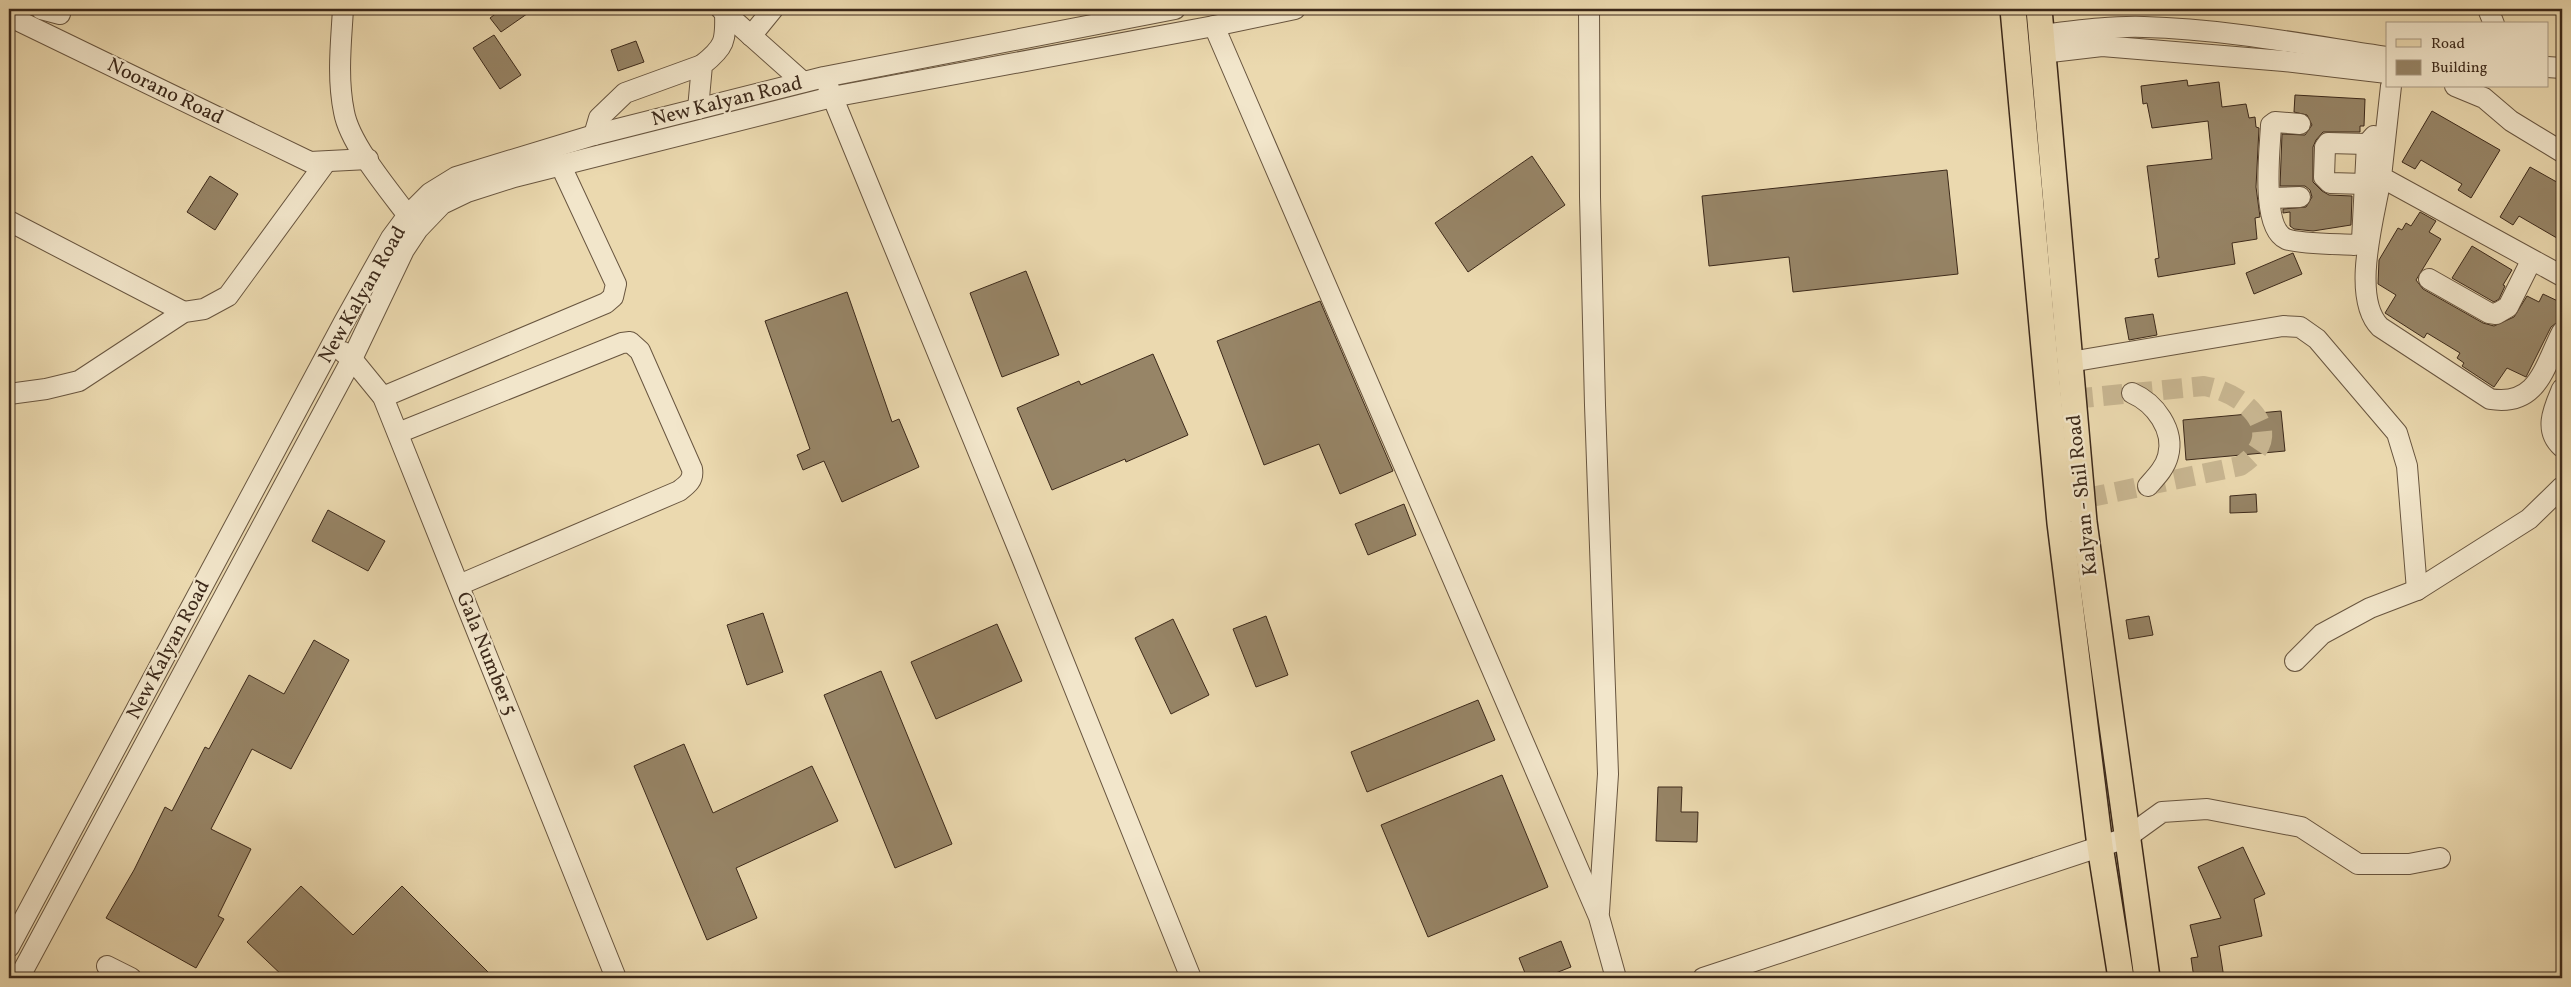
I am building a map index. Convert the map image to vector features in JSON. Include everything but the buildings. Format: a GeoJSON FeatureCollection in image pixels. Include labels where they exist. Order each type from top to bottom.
{"type":"FeatureCollection","features":[{"type":"Feature","properties":{"kind":"main road","name":"Kalyan - Shil Road"},"geometry":{"type":"LineString","coordinates":[[2013,9],[2060,523],[2100,846],[2121,978]]}},
{"type":"Feature","properties":{"kind":"main road","name":"Kalyan - Shil Road"},"geometry":{"type":"LineString","coordinates":[[2039,9],[2084,522],[2126,838],[2147,978]]}},
{"type":"Feature","properties":{"kind":"street","name":"Noorano Road"},"geometry":{"type":"LineString","coordinates":[[9,9],[19,21],[310,162],[368,160]]}},
{"type":"Feature","properties":{"kind":"street"},"geometry":{"type":"LineString","coordinates":[[19,978],[352,359],[404,250],[413,222],[355,142],[344,114],[339,76],[343,9]]}},
{"type":"Feature","properties":{"kind":"street"},"geometry":{"type":"LineString","coordinates":[[758,42],[773,9]]}},
{"type":"Feature","properties":{"kind":"street","name":"New Kalyan Road"},"geometry":{"type":"LineString","coordinates":[[413,222],[430,193],[456,177],[594,135],[824,77],[1175,9]]}},
{"type":"Feature","properties":{"kind":"street","name":"New Kalyan Road"},"geometry":{"type":"LineString","coordinates":[[9,947],[391,238],[442,204],[467,192],[560,164],[832,98],[1295,9]]}},
{"type":"Feature","properties":{"kind":"street"},"geometry":{"type":"LineString","coordinates":[[1589,9],[1595,396],[1608,774],[1598,917]]}},
{"type":"Feature","properties":{"kind":"street"},"geometry":{"type":"LineString","coordinates":[[2488,9],[2493,22]]}},
{"type":"Feature","properties":{"kind":"street"},"geometry":{"type":"LineString","coordinates":[[723,10],[804,82]]}},
{"type":"Feature","properties":{"kind":"street"},"geometry":{"type":"LineString","coordinates":[[594,135],[598,118],[625,93],[702,65],[718,53],[726,38],[723,10]]}},
{"type":"Feature","properties":{"kind":"street"},"geometry":{"type":"LineString","coordinates":[[1214,26],[1598,917],[1616,978]]}},
{"type":"Feature","properties":{"kind":"street"},"geometry":{"type":"LineString","coordinates":[[2042,44],[2094,29],[2144,27],[2223,34],[2386,57]]}},
{"type":"Feature","properties":{"kind":"street"},"geometry":{"type":"LineString","coordinates":[[2042,44],[2102,46],[2284,61],[2386,73]]}},
{"type":"Feature","properties":{"kind":"street"},"geometry":{"type":"LineString","coordinates":[[698,109],[702,65]]}},
{"type":"Feature","properties":{"kind":"street"},"geometry":{"type":"LineString","coordinates":[[2548,66],[2562,68]]}},
{"type":"Feature","properties":{"kind":"street"},"geometry":{"type":"LineString","coordinates":[[824,77],[1022,558],[1191,978]]}},
{"type":"Feature","properties":{"kind":"street"},"geometry":{"type":"LineString","coordinates":[[2390,88],[2376,141],[2364,289],[2374,321],[2380,327],[2490,399],[2506,401],[2519,399],[2534,388],[2562,332]]}},
{"type":"Feature","properties":{"kind":"street"},"geometry":{"type":"LineString","coordinates":[[2460,88],[2484,98],[2511,121],[2562,152]]}},
{"type":"Feature","properties":{"kind":"street"},"geometry":{"type":"LineString","coordinates":[[747,97],[752,117]]}},
{"type":"Feature","properties":{"kind":"street"},"geometry":{"type":"LineString","coordinates":[[2300,124],[2272,123],[2268,183],[2274,228],[2288,240],[2354,245],[2364,236],[2374,180]]}},
{"type":"Feature","properties":{"kind":"street"},"geometry":{"type":"LineString","coordinates":[[2376,141],[2328,143],[2325,147],[2324,177],[2330,183],[2374,180],[2562,276]]}},
{"type":"Feature","properties":{"kind":"street"},"geometry":{"type":"LineString","coordinates":[[9,394],[46,389],[79,381],[184,312],[204,309],[228,296],[326,162]]}},
{"type":"Feature","properties":{"kind":"street"},"geometry":{"type":"LineString","coordinates":[[383,397],[606,303],[613,297],[616,284],[560,164]]}},
{"type":"Feature","properties":{"kind":"street"},"geometry":{"type":"LineString","coordinates":[[2270,198],[2300,197]]}},
{"type":"Feature","properties":{"kind":"street"},"geometry":{"type":"LineString","coordinates":[[9,221],[184,312]]}},
{"type":"Feature","properties":{"kind":"street"},"geometry":{"type":"LineString","coordinates":[[2430,279],[2489,313],[2496,314],[2508,307],[2531,261]]}},
{"type":"Feature","properties":{"kind":"street"},"geometry":{"type":"LineString","coordinates":[[2070,362],[2283,326],[2300,327],[2317,339],[2397,433],[2407,466],[2417,590]]}},
{"type":"Feature","properties":{"kind":"street"},"geometry":{"type":"LineString","coordinates":[[398,433],[622,343],[630,342],[640,351],[692,469],[693,475],[688,484],[679,490],[459,586]]}},
{"type":"Feature","properties":{"kind":"street","name":"Gala Number 5"},"geometry":{"type":"LineString","coordinates":[[333,345],[352,359],[383,397],[612,975]]}},
{"type":"Feature","properties":{"kind":"street"},"geometry":{"type":"LineString","coordinates":[[2562,389],[2552,414],[2551,429],[2562,446]]}},
{"type":"Feature","properties":{"kind":"street"},"geometry":{"type":"LineString","coordinates":[[2132,393],[2144,398],[2156,411],[2166,427],[2169,442],[2168,457],[2160,473],[2148,486]]}},
{"type":"Feature","properties":{"kind":"street"},"geometry":{"type":"LineString","coordinates":[[2295,661],[2322,634],[2370,608],[2417,590],[2529,519],[2562,487]]}},
{"type":"Feature","properties":{"kind":"street"},"geometry":{"type":"LineString","coordinates":[[1702,978],[2126,838],[2162,812],[2207,809],[2301,827],[2358,864],[2409,864],[2440,858]]}},
{"type":"Feature","properties":{"kind":"street"},"geometry":{"type":"LineString","coordinates":[[107,966],[131,978]]}},
{"type":"Feature","properties":{"kind":"tunnel"},"geometry":{"type":"LineString","coordinates":[[2073,399],[2204,386],[2220,390],[2247,406],[2262,428],[2261,441],[2255,454],[2240,466],[2082,499]]}}]}
